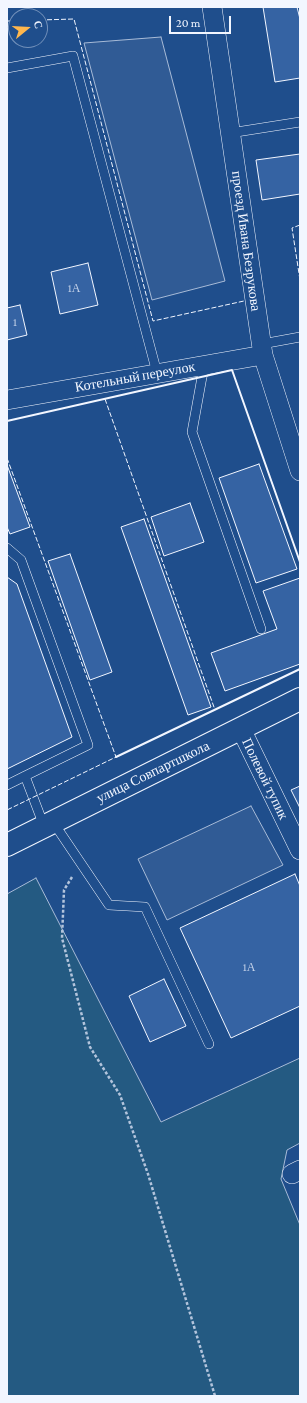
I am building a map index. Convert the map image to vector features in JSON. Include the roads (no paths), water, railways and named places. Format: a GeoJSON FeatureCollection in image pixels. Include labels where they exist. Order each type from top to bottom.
{"type":"FeatureCollection","features":[{"type":"Feature","properties":{"kind":"street","name":"проезд Ивана Безрукова"},"geometry":{"type":"LineString","coordinates":[[212,7],[262,349],[300,471]]}},
{"type":"Feature","properties":{"kind":"street","name":"Котельный переулок"},"geometry":{"type":"LineString","coordinates":[[7,400],[206,365],[262,349]]}},
{"type":"Feature","properties":{"kind":"street","name":"улица Совпартшкола"},"geometry":{"type":"LineString","coordinates":[[7,844],[300,699]]}},
{"type":"Feature","properties":{"kind":"street","name":"Полевой тупик"},"geometry":{"type":"LineString","coordinates":[[241,729],[300,850]]}},
{"type":"Feature","properties":{"kind":"lane"},"geometry":{"type":"LineString","coordinates":[[7,68],[73,56],[157,374]]}},
{"type":"Feature","properties":{"kind":"lane"},"geometry":{"type":"LineString","coordinates":[[230,133],[300,122]]}},
{"type":"Feature","properties":{"kind":"lane"},"geometry":{"type":"LineString","coordinates":[[262,349],[300,336]]}},
{"type":"Feature","properties":{"kind":"lane"},"geometry":{"type":"LineString","coordinates":[[206,365],[202,377],[192,432],[261,628]]}},
{"type":"Feature","properties":{"kind":"lane"},"geometry":{"type":"LineString","coordinates":[[7,548],[21,560],[88,745],[7,785]]}},
{"type":"Feature","properties":{"kind":"lane"},"geometry":{"type":"LineString","coordinates":[[25,776],[48,824],[80,862],[109,905],[145,907],[209,1044]]}}]}
